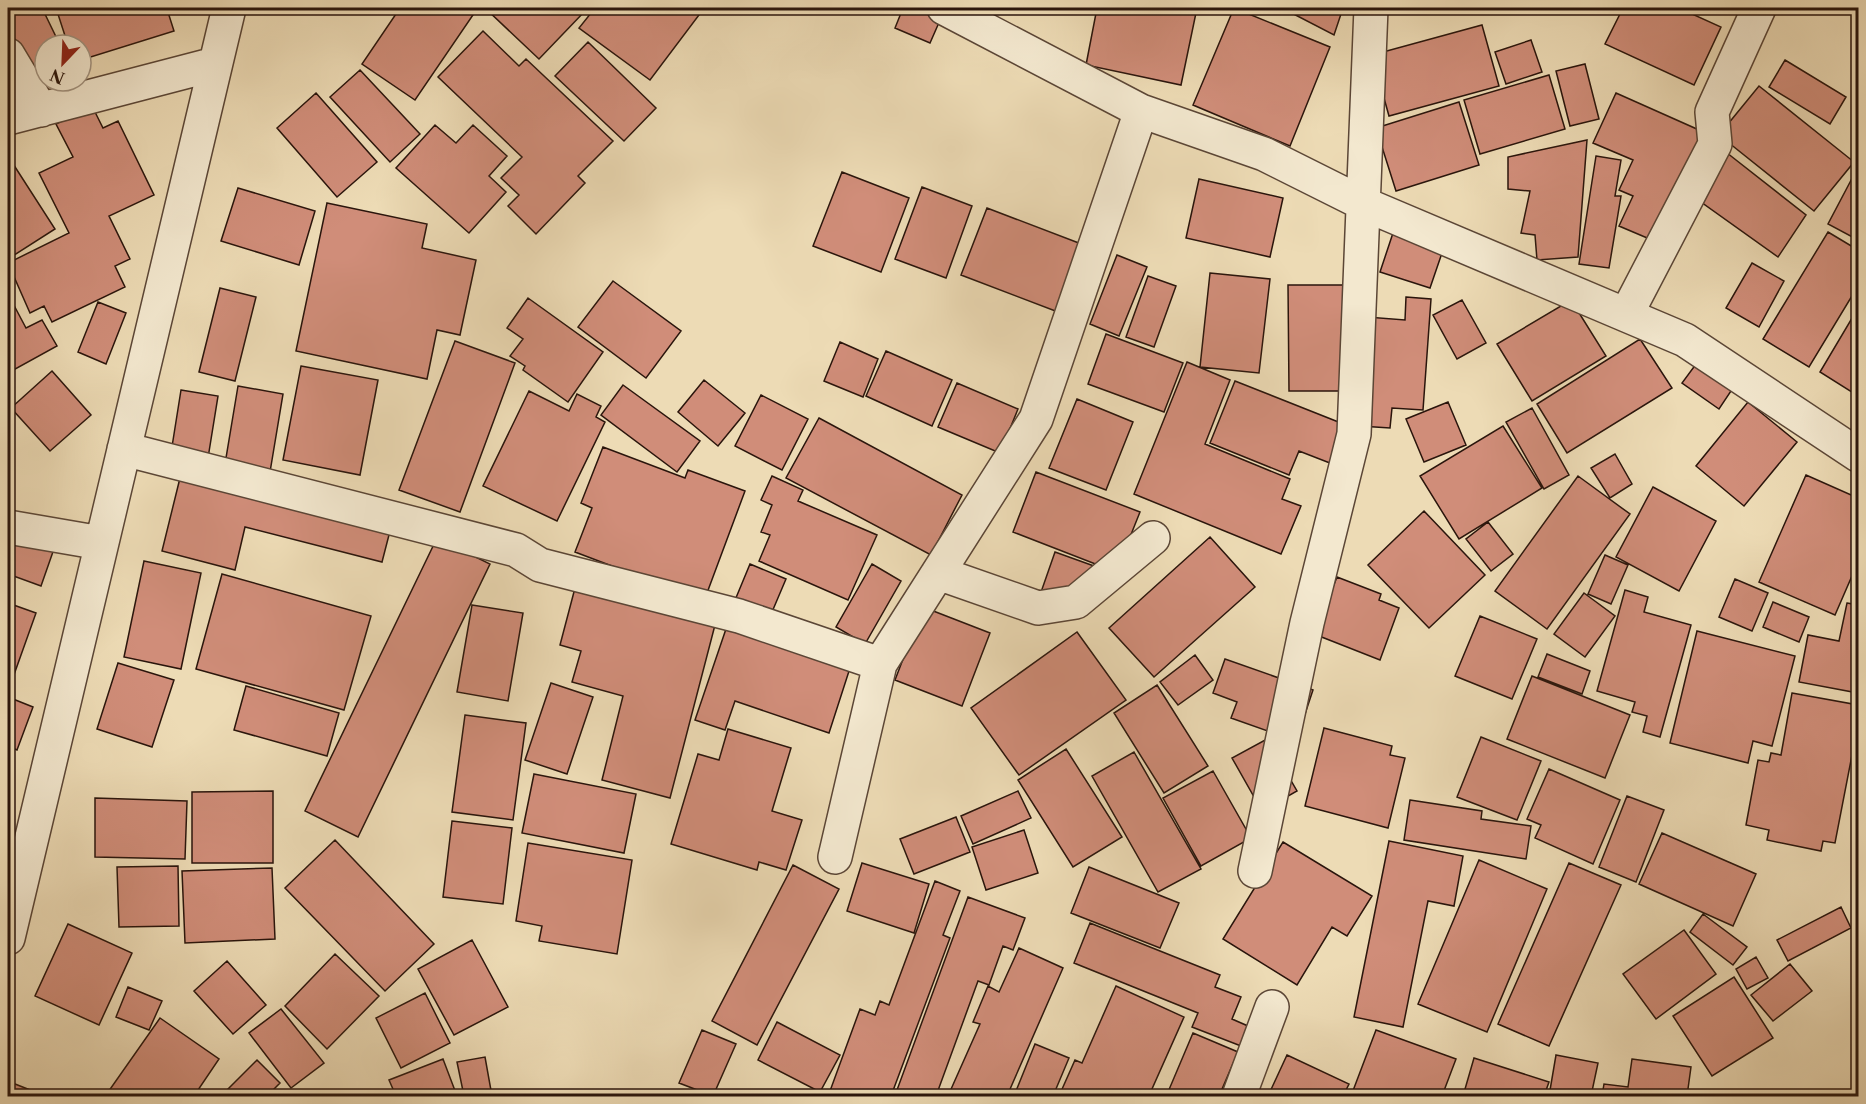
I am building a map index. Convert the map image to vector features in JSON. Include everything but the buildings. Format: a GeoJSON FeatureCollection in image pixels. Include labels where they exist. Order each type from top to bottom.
{"type":"FeatureCollection","features":[{"type":"Feature","properties":{"kind":"street"},"geometry":{"type":"LineString","coordinates":[[8,938],[229,8]]}},
{"type":"Feature","properties":{"kind":"street"},"geometry":{"type":"LineString","coordinates":[[944,8],[1141,111],[1264,154],[1364,204],[1685,340],[1858,455]]}},
{"type":"Feature","properties":{"kind":"street"},"geometry":{"type":"LineString","coordinates":[[1255,871],[1307,623],[1354,434],[1371,8]]}},
{"type":"Feature","properties":{"kind":"street"},"geometry":{"type":"LineString","coordinates":[[1626,315],[1715,144],[1712,112],[1759,8]]}},
{"type":"Feature","properties":{"kind":"street"},"geometry":{"type":"LineString","coordinates":[[8,55],[41,110]]}},
{"type":"Feature","properties":{"kind":"street"},"geometry":{"type":"LineString","coordinates":[[8,118],[215,64]]}},
{"type":"Feature","properties":{"kind":"street"},"geometry":{"type":"LineString","coordinates":[[835,857],[880,664],[1036,419],[1141,111]]}},
{"type":"Feature","properties":{"kind":"street"},"geometry":{"type":"LineString","coordinates":[[124,449],[516,550],[540,566],[739,616],[880,664]]}},
{"type":"Feature","properties":{"kind":"street"},"geometry":{"type":"LineString","coordinates":[[8,527],[101,543]]}},
{"type":"Feature","properties":{"kind":"street"},"geometry":{"type":"LineString","coordinates":[[938,573],[1038,608],[1076,602],[1153,538]]}},
{"type":"Feature","properties":{"kind":"street"},"geometry":{"type":"LineString","coordinates":[[1239,1096],[1272,1007]]}}]}
